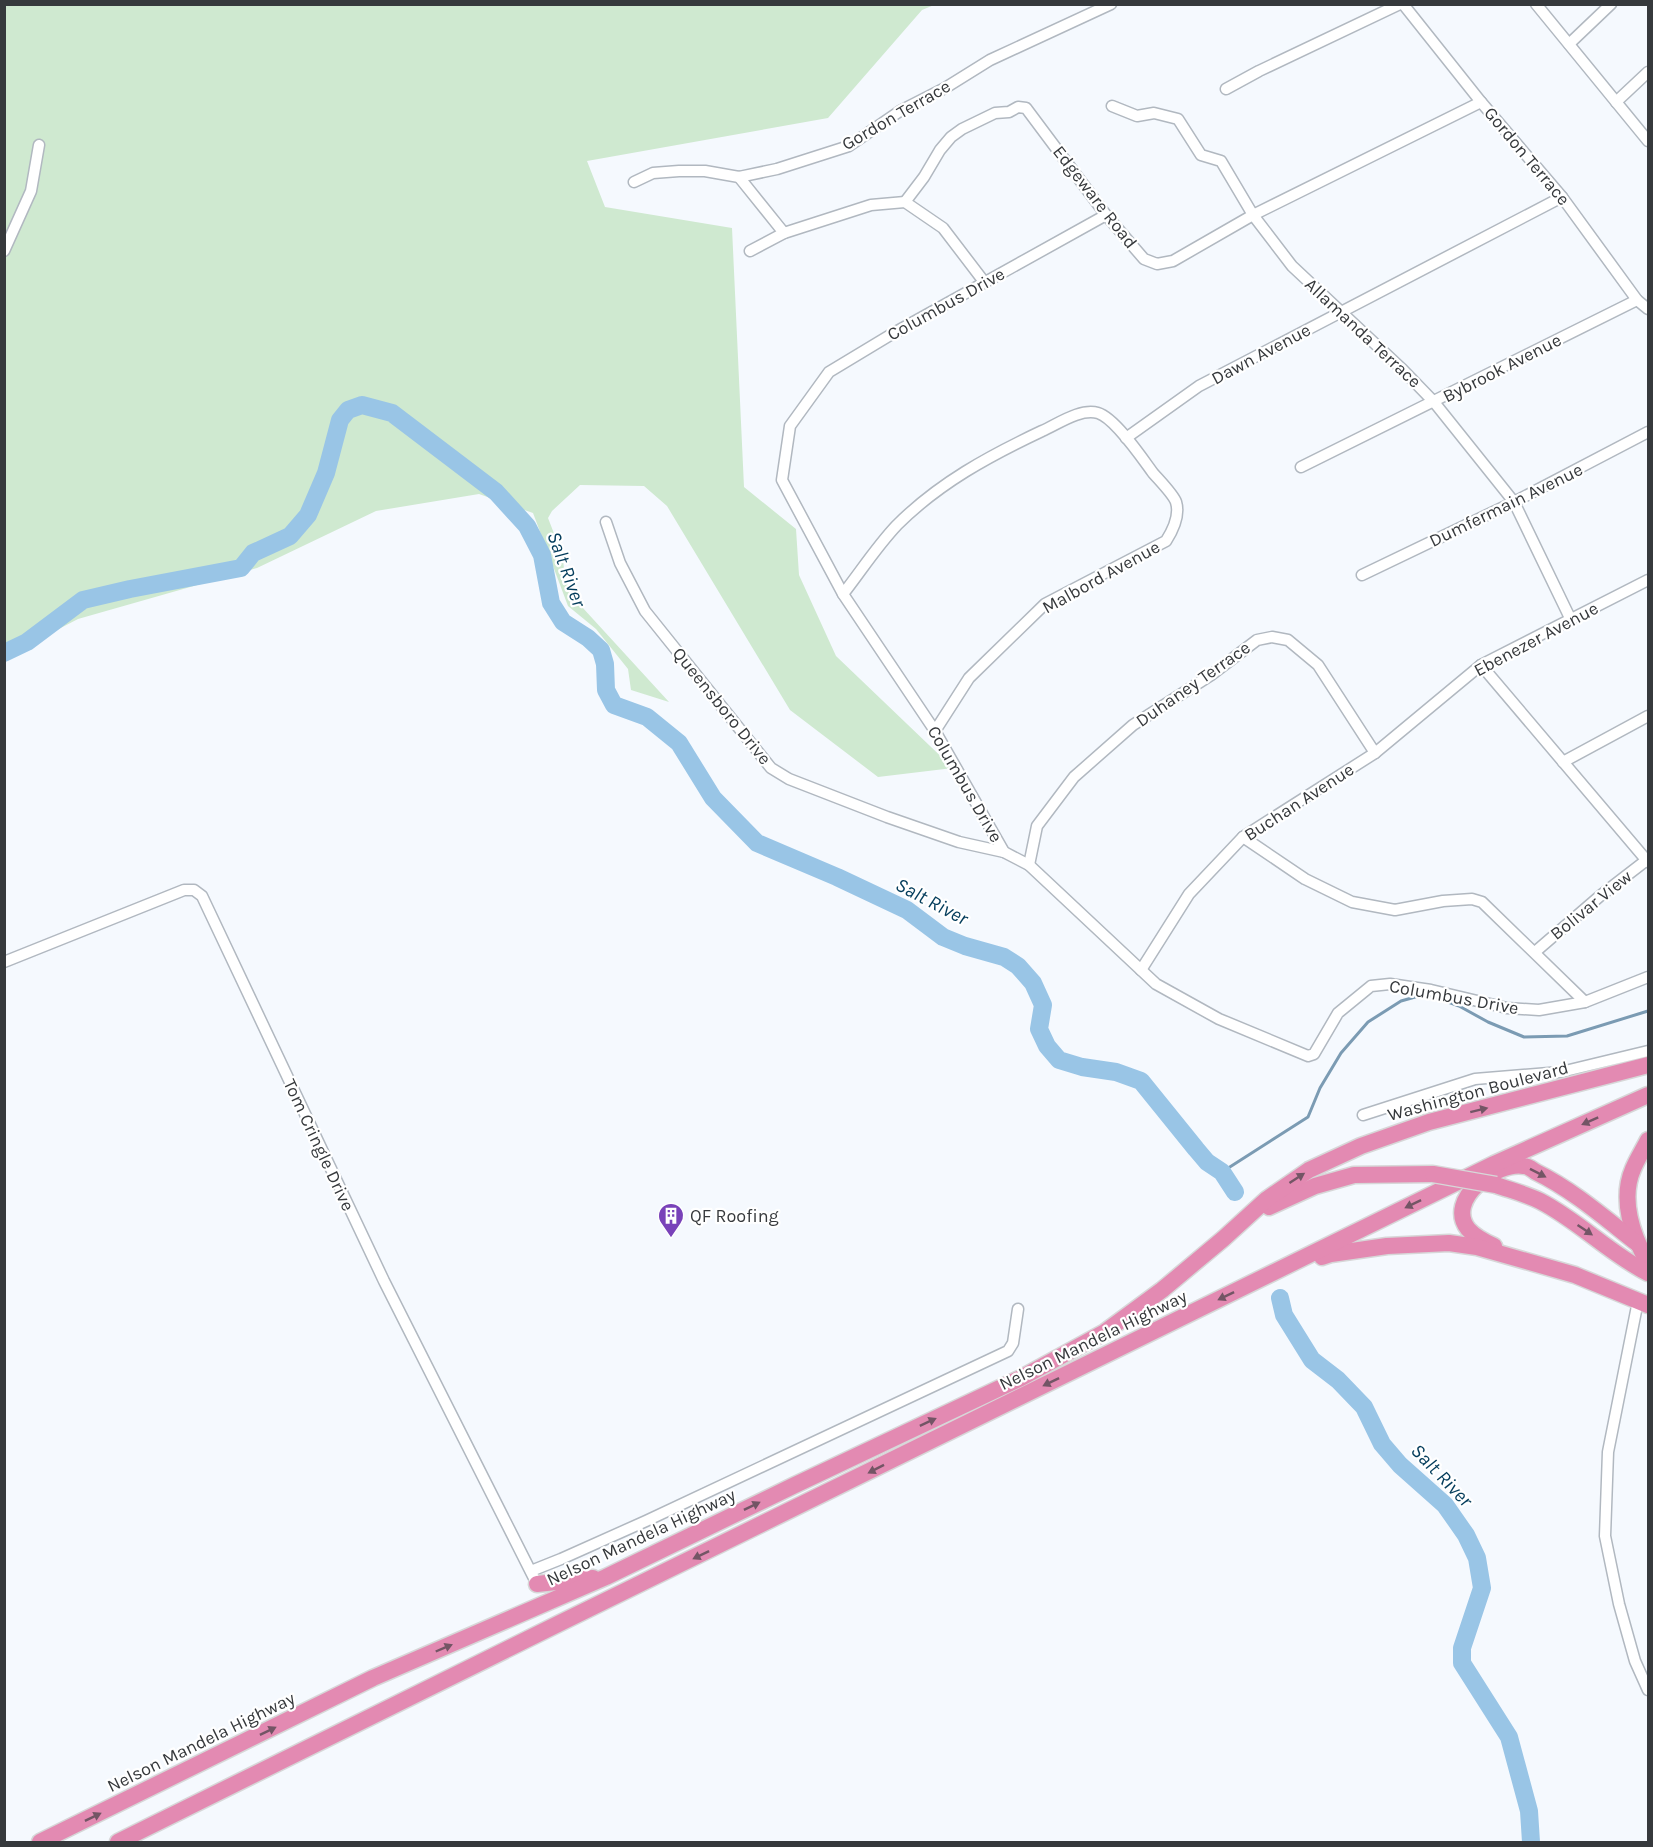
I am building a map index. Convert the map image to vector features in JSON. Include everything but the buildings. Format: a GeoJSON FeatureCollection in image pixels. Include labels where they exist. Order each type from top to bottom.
{"type":"FeatureCollection","features":[{"type":"Feature","properties":{"kind":"highway","name":"Washington Boulevard"},"geometry":{"type":"LineString","coordinates":[[1236,1228],[1267,1199],[1294,1179],[1361,1146],[1429,1122],[1648,1065]]}},
{"type":"Feature","properties":{"kind":"highway"},"geometry":{"type":"LineString","coordinates":[[1278,1271],[1494,1164],[1648,1095]]}},
{"type":"Feature","properties":{"kind":"highway"},"geometry":{"type":"LineString","coordinates":[[1648,1140],[1632,1171],[1628,1194],[1631,1225],[1648,1262]]}},
{"type":"Feature","properties":{"kind":"highway"},"geometry":{"type":"LineString","coordinates":[[1525,1261],[1480,1240],[1467,1228],[1464,1220],[1463,1208],[1467,1195],[1486,1176],[1505,1167],[1524,1166],[1546,1177],[1577,1196],[1638,1244]]}},
{"type":"Feature","properties":{"kind":"highway"},"geometry":{"type":"LineString","coordinates":[[1236,1228],[1273,1205],[1315,1186],[1354,1175],[1433,1174],[1496,1185],[1540,1201],[1590,1233],[1637,1268],[1648,1273]]}},
{"type":"Feature","properties":{"kind":"highway","name":"Nelson Mandela Highway"},"geometry":{"type":"LineString","coordinates":[[40,1842],[373,1678],[606,1577],[1021,1378],[1105,1332],[1162,1290],[1236,1228]]}},
{"type":"Feature","properties":{"kind":"highway"},"geometry":{"type":"LineString","coordinates":[[1278,1271],[1331,1254],[1387,1246],[1449,1243],[1477,1247],[1575,1275],[1643,1303]]}},
{"type":"Feature","properties":{"kind":"highway","name":"Nelson Mandela Highway"},"geometry":{"type":"LineString","coordinates":[[118,1842],[1278,1271]]}},
{"type":"Feature","properties":{"kind":"highway"},"geometry":{"type":"LineString","coordinates":[[534,1577],[606,1577]]}},
{"type":"Feature","properties":{"kind":"street","name":"Gordon Terrace"},"geometry":{"type":"LineString","coordinates":[[634,182],[653,174],[679,171],[705,171],[739,177],[777,169],[849,146],[900,111],[945,88],[990,60],[1111,4]]}},
{"type":"Feature","properties":{"kind":"street","name":"Gordon Terrace"},"geometry":{"type":"LineString","coordinates":[[1401,4],[1480,102],[1562,197],[1637,300],[1648,309]]}},
{"type":"Feature","properties":{"kind":"street"},"geometry":{"type":"LineString","coordinates":[[1226,89],[1401,4]]}},
{"type":"Feature","properties":{"kind":"street"},"geometry":{"type":"LineString","coordinates":[[1536,4],[1648,141]]}},
{"type":"Feature","properties":{"kind":"street"},"geometry":{"type":"LineString","coordinates":[[1569,44],[1611,4]]}},
{"type":"Feature","properties":{"kind":"street"},"geometry":{"type":"LineString","coordinates":[[1616,102],[1648,72]]}},
{"type":"Feature","properties":{"kind":"street","name":"Edgeware Road"},"geometry":{"type":"LineString","coordinates":[[905,202],[951,137],[995,113],[1009,112],[1018,107],[1026,108],[1106,215],[1144,259],[1157,264],[1173,261],[1253,215],[1480,102]]}},
{"type":"Feature","properties":{"kind":"street","name":"Allamanda Terrace"},"geometry":{"type":"LineString","coordinates":[[1112,106],[1137,116],[1154,113],[1178,119],[1201,155],[1221,160],[1253,215],[1292,266],[1403,369],[1434,402],[1514,502],[1571,620]]}},
{"type":"Feature","properties":{"kind":"street"},"geometry":{"type":"LineString","coordinates":[[4,251],[31,191],[39,145]]}},
{"type":"Feature","properties":{"kind":"street"},"geometry":{"type":"LineString","coordinates":[[739,177],[784,233]]}},
{"type":"Feature","properties":{"kind":"street","name":"Dawn Avenue"},"geometry":{"type":"LineString","coordinates":[[1126,438],[1199,386],[1562,197]]}},
{"type":"Feature","properties":{"kind":"street"},"geometry":{"type":"LineString","coordinates":[[750,251],[784,233],[872,205],[905,202],[943,228],[985,283]]}},
{"type":"Feature","properties":{"kind":"street","name":"Columbus Drive"},"geometry":{"type":"LineString","coordinates":[[1106,215],[892,334],[829,372],[790,426],[782,480],[843,594],[935,731],[1004,852],[1029,865],[1156,984],[1219,1019],[1308,1056],[1314,1054],[1338,1013],[1371,986],[1390,984],[1431,990],[1520,1009],[1539,1010],[1584,1002],[1648,977]]}},
{"type":"Feature","properties":{"kind":"street","name":"Bybrook Avenue"},"geometry":{"type":"LineString","coordinates":[[1301,467],[1637,300]]}},
{"type":"Feature","properties":{"kind":"street","name":"Malbord Avenue"},"geometry":{"type":"LineString","coordinates":[[843,594],[896,526],[938,489],[1004,449],[1086,412],[1098,413],[1110,420],[1176,501],[1176,519],[1173,531],[1166,541],[1045,604],[969,678],[935,731]]}},
{"type":"Feature","properties":{"kind":"street","name":"Dumfermain Avenue"},"geometry":{"type":"LineString","coordinates":[[1362,575],[1514,502],[1648,432]]}},
{"type":"Feature","properties":{"kind":"street","name":"Queensboro Drive"},"geometry":{"type":"LineString","coordinates":[[606,522],[620,563],[645,611],[771,768],[789,779],[887,817],[959,842],[1004,852]]}},
{"type":"Feature","properties":{"kind":"street","name":"Ebenezer Avenue"},"geometry":{"type":"LineString","coordinates":[[1375,753],[1481,665],[1648,580]]}},
{"type":"Feature","properties":{"kind":"street","name":"Duhaney Terrace"},"geometry":{"type":"LineString","coordinates":[[1029,865],[1036,826],[1074,777],[1133,725],[1210,675],[1257,640],[1272,637],[1288,640],[1318,665],[1375,753]]}},
{"type":"Feature","properties":{"kind":"street"},"geometry":{"type":"LineString","coordinates":[[1481,665],[1648,860]]}},
{"type":"Feature","properties":{"kind":"street"},"geometry":{"type":"LineString","coordinates":[[1563,762],[1648,716]]}},
{"type":"Feature","properties":{"kind":"street","name":"Buchan Avenue"},"geometry":{"type":"LineString","coordinates":[[1141,970],[1189,894],[1243,837],[1375,753]]}},
{"type":"Feature","properties":{"kind":"street"},"geometry":{"type":"LineString","coordinates":[[1243,837],[1305,879],[1352,902],[1395,909],[1443,901],[1472,899],[1482,902],[1535,951],[1584,1002]]}},
{"type":"Feature","properties":{"kind":"street","name":"Bolivar View"},"geometry":{"type":"LineString","coordinates":[[1535,951],[1600,896],[1648,860]]}},
{"type":"Feature","properties":{"kind":"street","name":"Tom Cringle Drive"},"geometry":{"type":"LineString","coordinates":[[4,962],[184,890],[194,890],[202,896],[384,1281],[534,1577]]}},
{"type":"Feature","properties":{"kind":"street"},"geometry":{"type":"LineString","coordinates":[[1363,1114],[1475,1079],[1561,1072],[1648,1051]]}},
{"type":"Feature","properties":{"kind":"street"},"geometry":{"type":"LineString","coordinates":[[1643,1303],[1608,1452],[1605,1536],[1619,1604],[1635,1661],[1648,1690]]}},
{"type":"Feature","properties":{"kind":"street"},"geometry":{"type":"LineString","coordinates":[[534,1577],[561,1559],[1008,1351],[1012,1343],[1018,1309]]}},
{"type":"Feature","properties":{"kind":"green space"},"geometry":{"type":"Polygon","coordinates":[[[5,5],[934,5],[922,10],[828,118],[587,161],[605,207],[732,228],[744,487],[796,529],[799,575],[836,656],[953,768],[878,777],[790,710],[667,506],[644,486],[580,485],[552,511],[548,518],[562,554],[566,582],[582,607],[669,702],[631,690],[628,669],[596,629],[568,606],[533,513],[479,494],[376,511],[257,568],[78,619],[5,657],[5,5]]]}},
{"type":"Feature","properties":{"kind":"waterway","name":"Salt River"},"geometry":{"type":"LineString","coordinates":[[4,653],[27,642],[83,600],[241,568],[253,553],[290,536],[308,515],[326,473],[340,420],[348,410],[362,405],[392,413],[496,492],[527,526],[542,555],[551,603],[563,622],[588,638],[601,650],[605,664],[606,690],[614,705],[647,717],[679,743],[713,798],[757,843],[907,910],[943,937],[1004,957],[1018,966],[1033,983],[1043,1005],[1039,1029],[1047,1046],[1059,1060],[1082,1067],[1116,1072],[1141,1081],[1207,1162],[1222,1172],[1235,1192]]}},
{"type":"Feature","properties":{"kind":"waterway"},"geometry":{"type":"LineString","coordinates":[[1222,1172],[1308,1117],[1320,1088],[1341,1053],[1368,1022],[1401,1001],[1426,994],[1459,1006],[1488,1022],[1524,1037],[1567,1036],[1648,1011]]}},
{"type":"Feature","properties":{"kind":"waterway","name":"Salt River"},"geometry":{"type":"LineString","coordinates":[[1280,1298],[1284,1315],[1312,1360],[1338,1380],[1364,1407],[1382,1444],[1400,1465],[1445,1505],[1466,1535],[1477,1558],[1482,1588],[1462,1648],[1462,1663],[1509,1737],[1529,1811],[1531,1842]]}},
{"type":"Feature","properties":{"kind":"place","name":"QF Roofing"},"geometry":{"type":"Point","coordinates":[671,1239]}}]}
